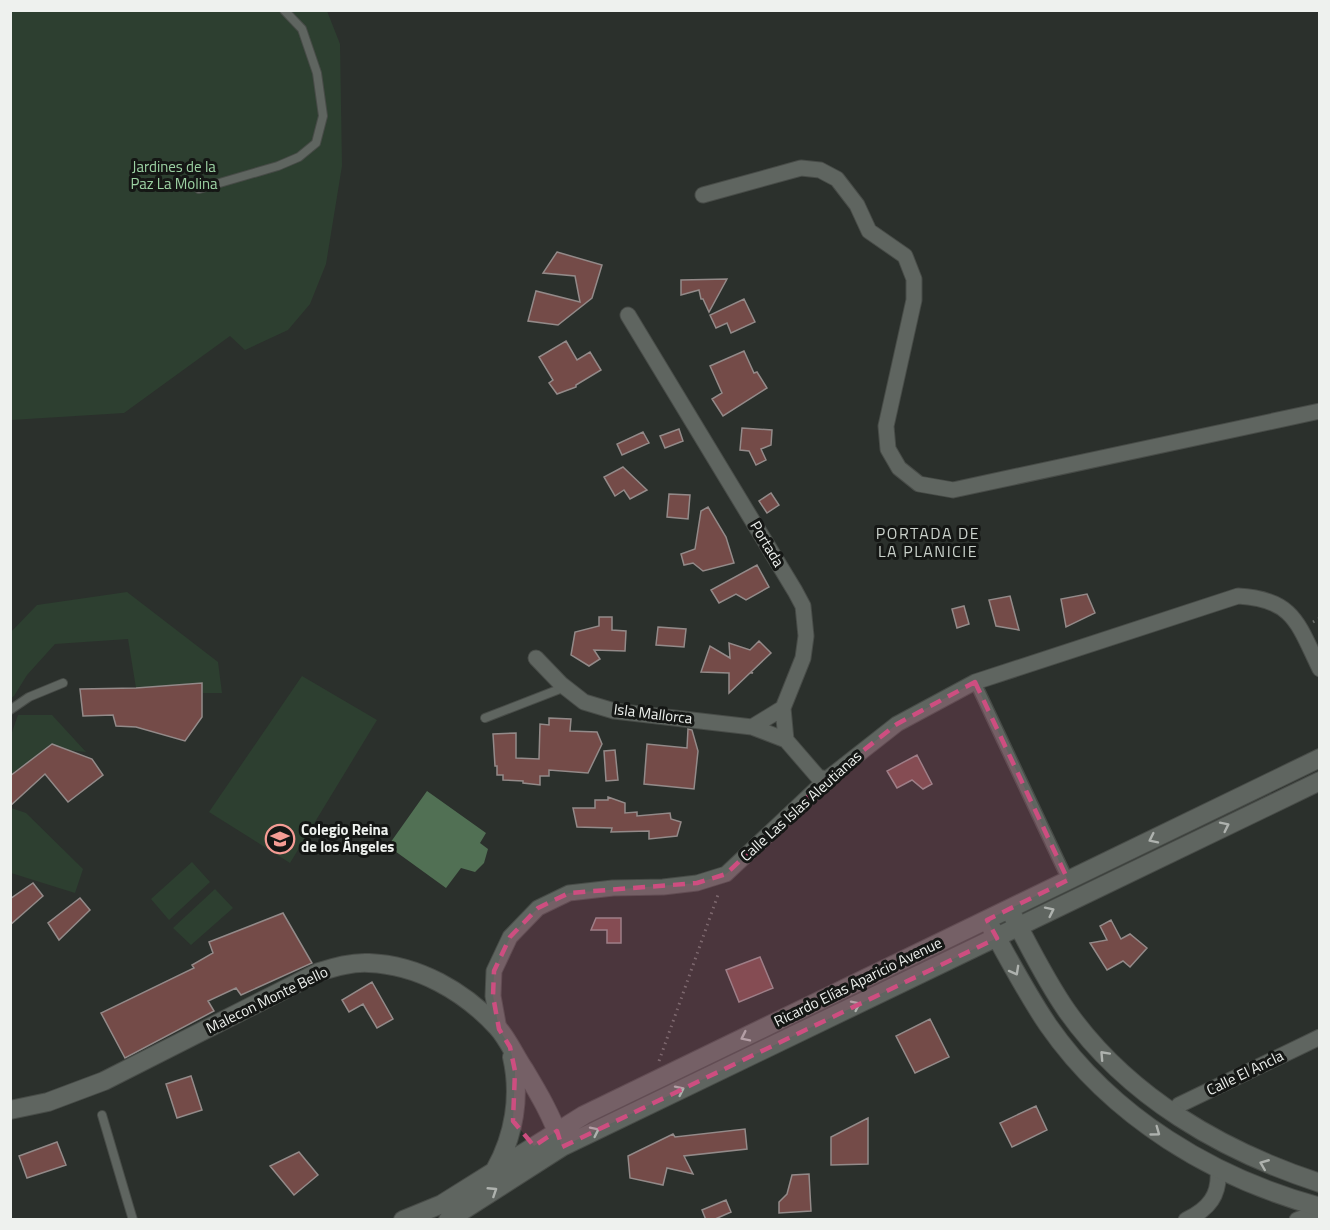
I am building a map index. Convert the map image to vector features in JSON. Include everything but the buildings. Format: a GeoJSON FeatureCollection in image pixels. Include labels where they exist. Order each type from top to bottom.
{"type":"FeatureCollection","features":[{"type":"Feature","properties":{"kind":"street"},"geometry":{"type":"LineString","coordinates":[[703,195],[801,168],[820,170],[837,179],[857,205],[869,231],[905,256],[914,279],[914,300],[885,426],[888,449],[899,468],[919,484],[953,490],[1320,411]]}},
{"type":"Feature","properties":{"kind":"street","name":"Portada"},"geometry":{"type":"LineString","coordinates":[[628,315],[803,606],[806,636],[803,658],[783,708],[786,740]]}},
{"type":"Feature","properties":{"kind":"street","name":"Calle Las Islas Aleutianas"},"geometry":{"type":"LineString","coordinates":[[499,1029],[493,996],[494,971],[510,937],[538,908],[569,893],[697,883],[726,874],[827,779],[897,724],[975,682],[1238,596],[1259,597],[1281,607],[1297,621],[1320,669]]}},
{"type":"Feature","properties":{"kind":"street","name":"Isla Mallorca"},"geometry":{"type":"LineString","coordinates":[[536,658],[584,702],[614,711],[752,727],[786,740]]}},
{"type":"Feature","properties":{"kind":"street"},"geometry":{"type":"LineString","coordinates":[[975,682],[1068,880]]}},
{"type":"Feature","properties":{"kind":"street"},"geometry":{"type":"LineString","coordinates":[[752,727],[783,708]]}},
{"type":"Feature","properties":{"kind":"street"},"geometry":{"type":"LineString","coordinates":[[786,740],[818,777],[827,779]]}},
{"type":"Feature","properties":{"kind":"street","name":"Ricardo Elías Aparicio Avenue"},"geometry":{"type":"LineString","coordinates":[[448,1220],[559,1139],[584,1115],[1320,758]]}},
{"type":"Feature","properties":{"kind":"street","name":"Ricardo Elías Aparicio Avenue"},"geometry":{"type":"LineString","coordinates":[[559,1139],[627,1115],[1320,781]]}},
{"type":"Feature","properties":{"kind":"street"},"geometry":{"type":"LineString","coordinates":[[1009,909],[1067,1011],[1090,1041],[1116,1068],[1148,1095],[1209,1137],[1246,1156],[1320,1183]]}},
{"type":"Feature","properties":{"kind":"street"},"geometry":{"type":"LineString","coordinates":[[987,920],[1043,1017],[1103,1089],[1135,1116],[1218,1170],[1264,1190],[1320,1209]]}},
{"type":"Feature","properties":{"kind":"street","name":"Malecon Monte Bello"},"geometry":{"type":"LineString","coordinates":[[10,1110],[48,1102],[104,1081],[319,972],[343,965],[369,963],[434,979],[469,999],[499,1029],[549,1110],[559,1139]]}},
{"type":"Feature","properties":{"kind":"street","name":"Calle El Ancla"},"geometry":{"type":"LineString","coordinates":[[1173,1113],[1179,1105],[1320,1037]]}},
{"type":"Feature","properties":{"kind":"street","name":"Malecon Monte Bello"},"geometry":{"type":"LineString","coordinates":[[495,1171],[509,1138],[513,1121],[516,1096],[515,1071],[510,1047]]}},
{"type":"Feature","properties":{"kind":"street"},"geometry":{"type":"LineString","coordinates":[[1135,1116],[1148,1095]]}},
{"type":"Feature","properties":{"kind":"street"},"geometry":{"type":"LineString","coordinates":[[619,1098],[627,1115]]}},
{"type":"Feature","properties":{"kind":"street"},"geometry":{"type":"LineString","coordinates":[[549,1110],[559,1116],[572,1118],[584,1115]]}},
{"type":"Feature","properties":{"kind":"street"},"geometry":{"type":"LineString","coordinates":[[513,1121],[523,1136],[540,1151]]}},
{"type":"Feature","properties":{"kind":"street"},"geometry":{"type":"LineString","coordinates":[[1197,1158],[1209,1137]]}},
{"type":"Feature","properties":{"kind":"street","name":"Ricardo Elías Aparicio Avenue"},"geometry":{"type":"LineString","coordinates":[[403,1220],[442,1204],[495,1171],[540,1151]]}},
{"type":"Feature","properties":{"kind":"street"},"geometry":{"type":"LineString","coordinates":[[1186,1220],[1204,1209],[1213,1200],[1217,1191],[1218,1170]]}},
{"type":"Feature","properties":{"kind":"street"},"geometry":{"type":"LineString","coordinates":[[1297,1220],[1320,1209]]}},
{"type":"Feature","properties":{"kind":"lane"},"geometry":{"type":"LineString","coordinates":[[200,189],[278,166],[299,157],[316,143],[323,116],[317,73],[302,29],[284,10]]}},
{"type":"Feature","properties":{"kind":"lane"},"geometry":{"type":"LineString","coordinates":[[10,710],[28,697],[63,683]]}},
{"type":"Feature","properties":{"kind":"lane"},"geometry":{"type":"LineString","coordinates":[[485,718],[565,687]]}},
{"type":"Feature","properties":{"kind":"lane"},"geometry":{"type":"LineString","coordinates":[[102,1115],[133,1220]]}},
{"type":"Feature","properties":{"kind":"path"},"geometry":{"type":"LineString","coordinates":[[651,1082],[726,874]]}},
{"type":"Feature","properties":{"kind":"highlighted area"},"geometry":{"type":"Polygon","coordinates":[[[975,682],[1068,880],[987,920],[997,938],[562,1147],[557,1131],[534,1146],[513,1121],[515,1071],[510,1047],[499,1029],[493,996],[494,971],[510,937],[538,908],[569,893],[697,883],[726,874],[827,779],[897,724],[975,682]]]}},
{"type":"Feature","properties":{"kind":"green space","name":"Jardines de la Paz La Molina"},"geometry":{"type":"Polygon","coordinates":[[[11,11],[327,11],[340,44],[342,166],[326,264],[310,304],[288,330],[245,350],[230,336],[124,413],[11,420],[11,11]]]}},
{"type":"Feature","properties":{"kind":"green space"},"geometry":{"type":"Polygon","coordinates":[[[127,592],[218,662],[222,693],[203,693],[201,683],[136,688],[128,639],[55,644],[27,675],[11,698],[10,633],[37,605],[127,592]]]}},
{"type":"Feature","properties":{"kind":"green space"},"geometry":{"type":"Polygon","coordinates":[[[302,676],[377,720],[290,863],[209,812],[302,676]]]}},
{"type":"Feature","properties":{"kind":"green space"},"geometry":{"type":"Polygon","coordinates":[[[18,715],[52,715],[86,752],[69,750],[52,744],[11,775],[11,735],[18,715]]]}},
{"type":"Feature","properties":{"kind":"green space"},"geometry":{"type":"Polygon","coordinates":[[[11,808],[26,813],[83,869],[75,893],[11,873],[11,808]]]}},
{"type":"Feature","properties":{"kind":"green space"},"geometry":{"type":"Polygon","coordinates":[[[192,862],[210,882],[169,920],[151,899],[192,862]]]}},
{"type":"Feature","properties":{"kind":"green space"},"geometry":{"type":"Polygon","coordinates":[[[215,889],[233,908],[191,945],[173,928],[215,889]]]}},
{"type":"Feature","properties":{"kind":"shaded area"},"geometry":{"type":"Polygon","coordinates":[[[427,791],[486,833],[480,843],[488,849],[484,863],[475,872],[461,868],[446,888],[388,846],[427,791]]]}},
{"type":"Feature","properties":{"kind":"place","name":"Colegio Reina de los Ángeles"},"geometry":{"type":"Point","coordinates":[280,839]}},
{"type":"Feature","properties":{"kind":"district","name":"PORTADA DE LA PLANICIE"},"geometry":{"type":"Point","coordinates":[928,542]}}]}
